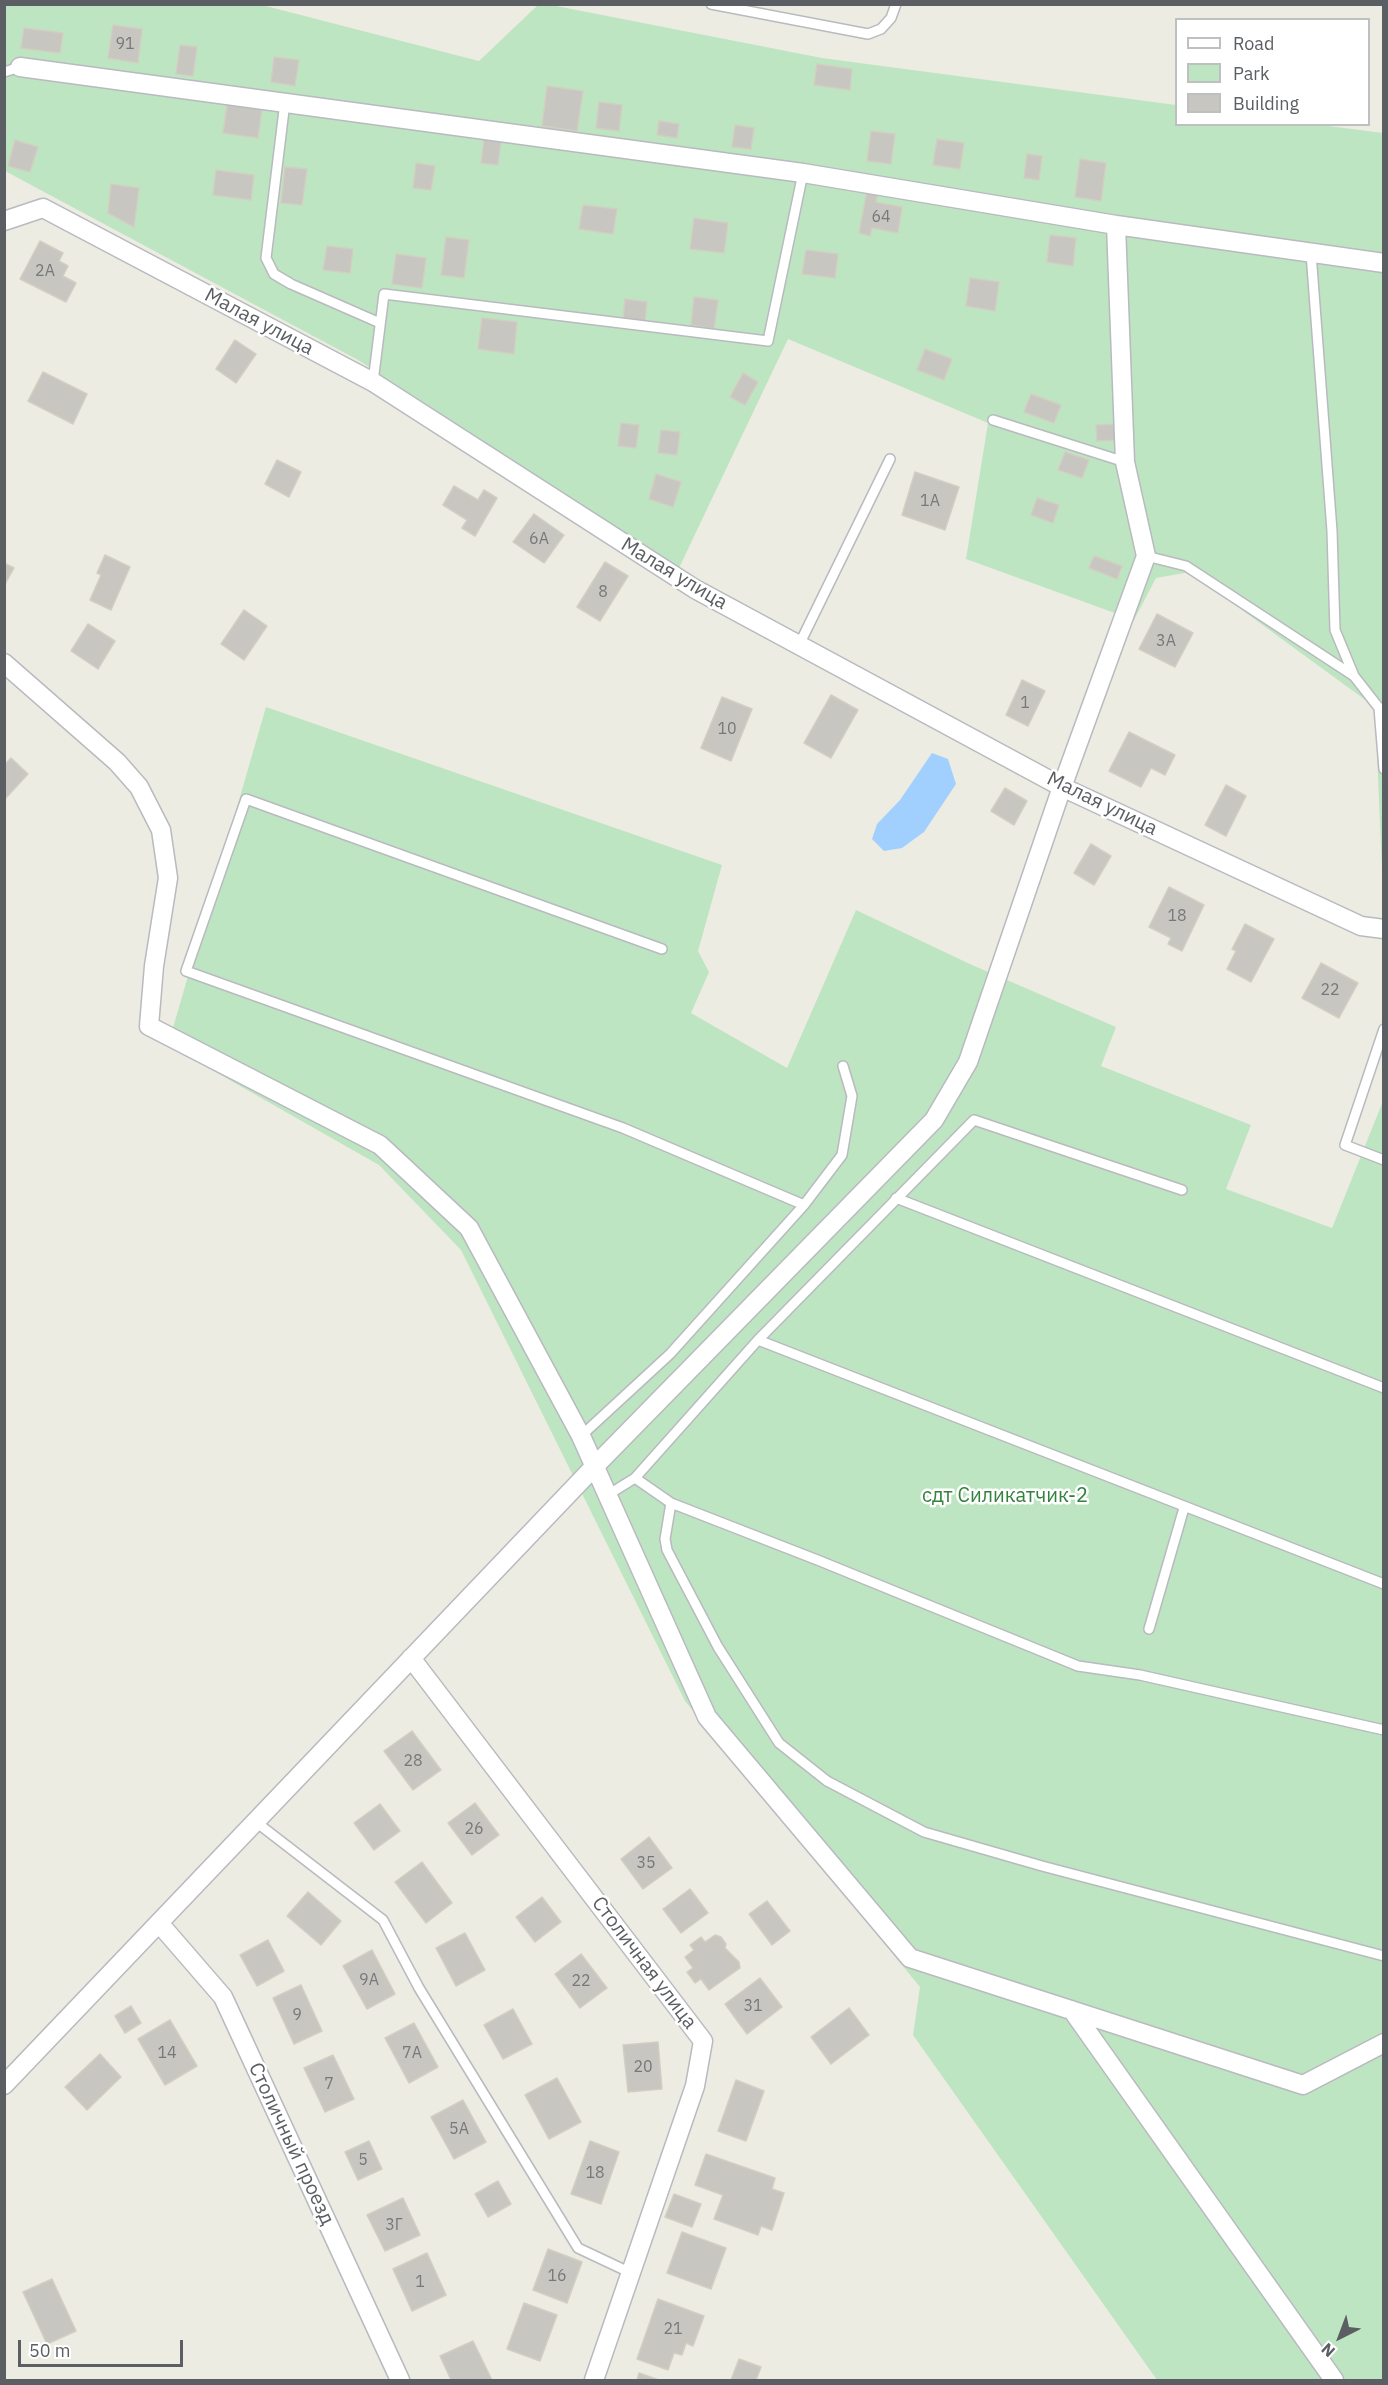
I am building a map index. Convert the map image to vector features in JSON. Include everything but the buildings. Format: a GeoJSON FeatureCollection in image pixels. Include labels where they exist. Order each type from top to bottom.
{"type":"FeatureCollection","features":[{"type":"Feature","properties":{"kind":"street"},"geometry":{"type":"LineString","coordinates":[[10,68],[285,102],[802,173],[1116,225],[1383,263]]}},
{"type":"Feature","properties":{"kind":"street","name":"Малая улица"},"geometry":{"type":"LineString","coordinates":[[4,221],[43,208],[373,382],[695,589],[1062,787],[1361,926],[1383,929]]}},
{"type":"Feature","properties":{"kind":"street"},"geometry":{"type":"LineString","coordinates":[[4,2085],[593,1468],[934,1120],[968,1062],[1062,787],[1146,556],[1125,462],[1116,225]]}},
{"type":"Feature","properties":{"kind":"street"},"geometry":{"type":"LineString","coordinates":[[4,663],[117,762],[139,787],[161,830],[168,878],[153,966],[149,1026],[380,1145],[469,1228],[581,1436],[593,1468],[707,1717],[910,1958],[1303,2085],[1383,2043]]}},
{"type":"Feature","properties":{"kind":"street","name":"Столичная улица"},"geometry":{"type":"LineString","coordinates":[[411,1658],[703,2041],[695,2086],[594,2380]]}},
{"type":"Feature","properties":{"kind":"street","name":"Столичный проезд"},"geometry":{"type":"LineString","coordinates":[[159,1923],[223,1997],[400,2380]]}},
{"type":"Feature","properties":{"kind":"street"},"geometry":{"type":"LineString","coordinates":[[1072,2010],[1334,2380]]}},
{"type":"Feature","properties":{"kind":"lane"},"geometry":{"type":"LineString","coordinates":[[711,4],[868,34],[881,29],[891,18],[896,4]]}},
{"type":"Feature","properties":{"kind":"lane"},"geometry":{"type":"LineString","coordinates":[[285,102],[266,258],[274,274],[291,284],[380,324]]}},
{"type":"Feature","properties":{"kind":"lane"},"geometry":{"type":"LineString","coordinates":[[373,382],[384,294],[768,341],[802,173]]}},
{"type":"Feature","properties":{"kind":"lane"},"geometry":{"type":"LineString","coordinates":[[1311,253],[1332,531],[1335,630],[1354,676]]}},
{"type":"Feature","properties":{"kind":"lane"},"geometry":{"type":"LineString","coordinates":[[993,420],[1125,462]]}},
{"type":"Feature","properties":{"kind":"lane"},"geometry":{"type":"LineString","coordinates":[[799,645],[890,459]]}},
{"type":"Feature","properties":{"kind":"lane"},"geometry":{"type":"LineString","coordinates":[[1146,556],[1186,566],[1354,676],[1381,708],[1383,769]]}},
{"type":"Feature","properties":{"kind":"lane"},"geometry":{"type":"LineString","coordinates":[[662,948],[246,800],[186,971],[623,1128],[804,1205]]}},
{"type":"Feature","properties":{"kind":"lane"},"geometry":{"type":"LineString","coordinates":[[1383,1029],[1345,1145],[1383,1160]]}},
{"type":"Feature","properties":{"kind":"lane"},"geometry":{"type":"LineString","coordinates":[[581,1436],[670,1354],[804,1205],[842,1155],[852,1096],[843,1066]]}},
{"type":"Feature","properties":{"kind":"lane"},"geometry":{"type":"LineString","coordinates":[[606,1496],[635,1478],[758,1340],[974,1120],[1182,1190]]}},
{"type":"Feature","properties":{"kind":"lane"},"geometry":{"type":"LineString","coordinates":[[896,1198],[1383,1388]]}},
{"type":"Feature","properties":{"kind":"lane"},"geometry":{"type":"LineString","coordinates":[[758,1340],[1383,1584]]}},
{"type":"Feature","properties":{"kind":"lane"},"geometry":{"type":"LineString","coordinates":[[635,1478],[670,1503],[1078,1666],[1140,1675],[1383,1730]]}},
{"type":"Feature","properties":{"kind":"lane"},"geometry":{"type":"LineString","coordinates":[[670,1503],[665,1539],[667,1550],[718,1647],[779,1743],[827,1781],[924,1832],[1042,1866],[1383,1956]]}},
{"type":"Feature","properties":{"kind":"lane"},"geometry":{"type":"LineString","coordinates":[[1149,1629],[1184,1508]]}},
{"type":"Feature","properties":{"kind":"lane"},"geometry":{"type":"LineString","coordinates":[[256,1822],[383,1920],[419,1988],[578,2248],[631,2272]]}},
{"type":"Feature","properties":{"kind":"green space"},"geometry":{"type":"Polygon","coordinates":[[[4,5],[262,5],[479,61],[538,5],[551,5],[822,58],[1175,105],[1175,126],[1329,126],[1383,133],[1383,893],[1375,707],[1190,572],[1156,578],[1134,620],[966,559],[988,423],[788,339],[679,568],[358,360],[5,171],[4,5]]]}},
{"type":"Feature","properties":{"kind":"green space","name":"сдт Силикатчик-2"},"geometry":{"type":"Polygon","coordinates":[[[266,707],[722,865],[698,951],[709,972],[691,1013],[787,1068],[856,910],[972,965],[1116,1027],[1101,1066],[1251,1125],[1226,1189],[1332,1228],[1383,1101],[1383,2380],[1157,2380],[913,2035],[920,1987],[685,1701],[461,1250],[379,1165],[168,1045],[266,707]]]}},
{"type":"Feature","properties":{"kind":"water"},"geometry":{"type":"Polygon","coordinates":[[[932,753],[948,759],[956,784],[924,832],[902,848],[884,851],[872,839],[877,824],[900,800],[932,753]]]}}]}
